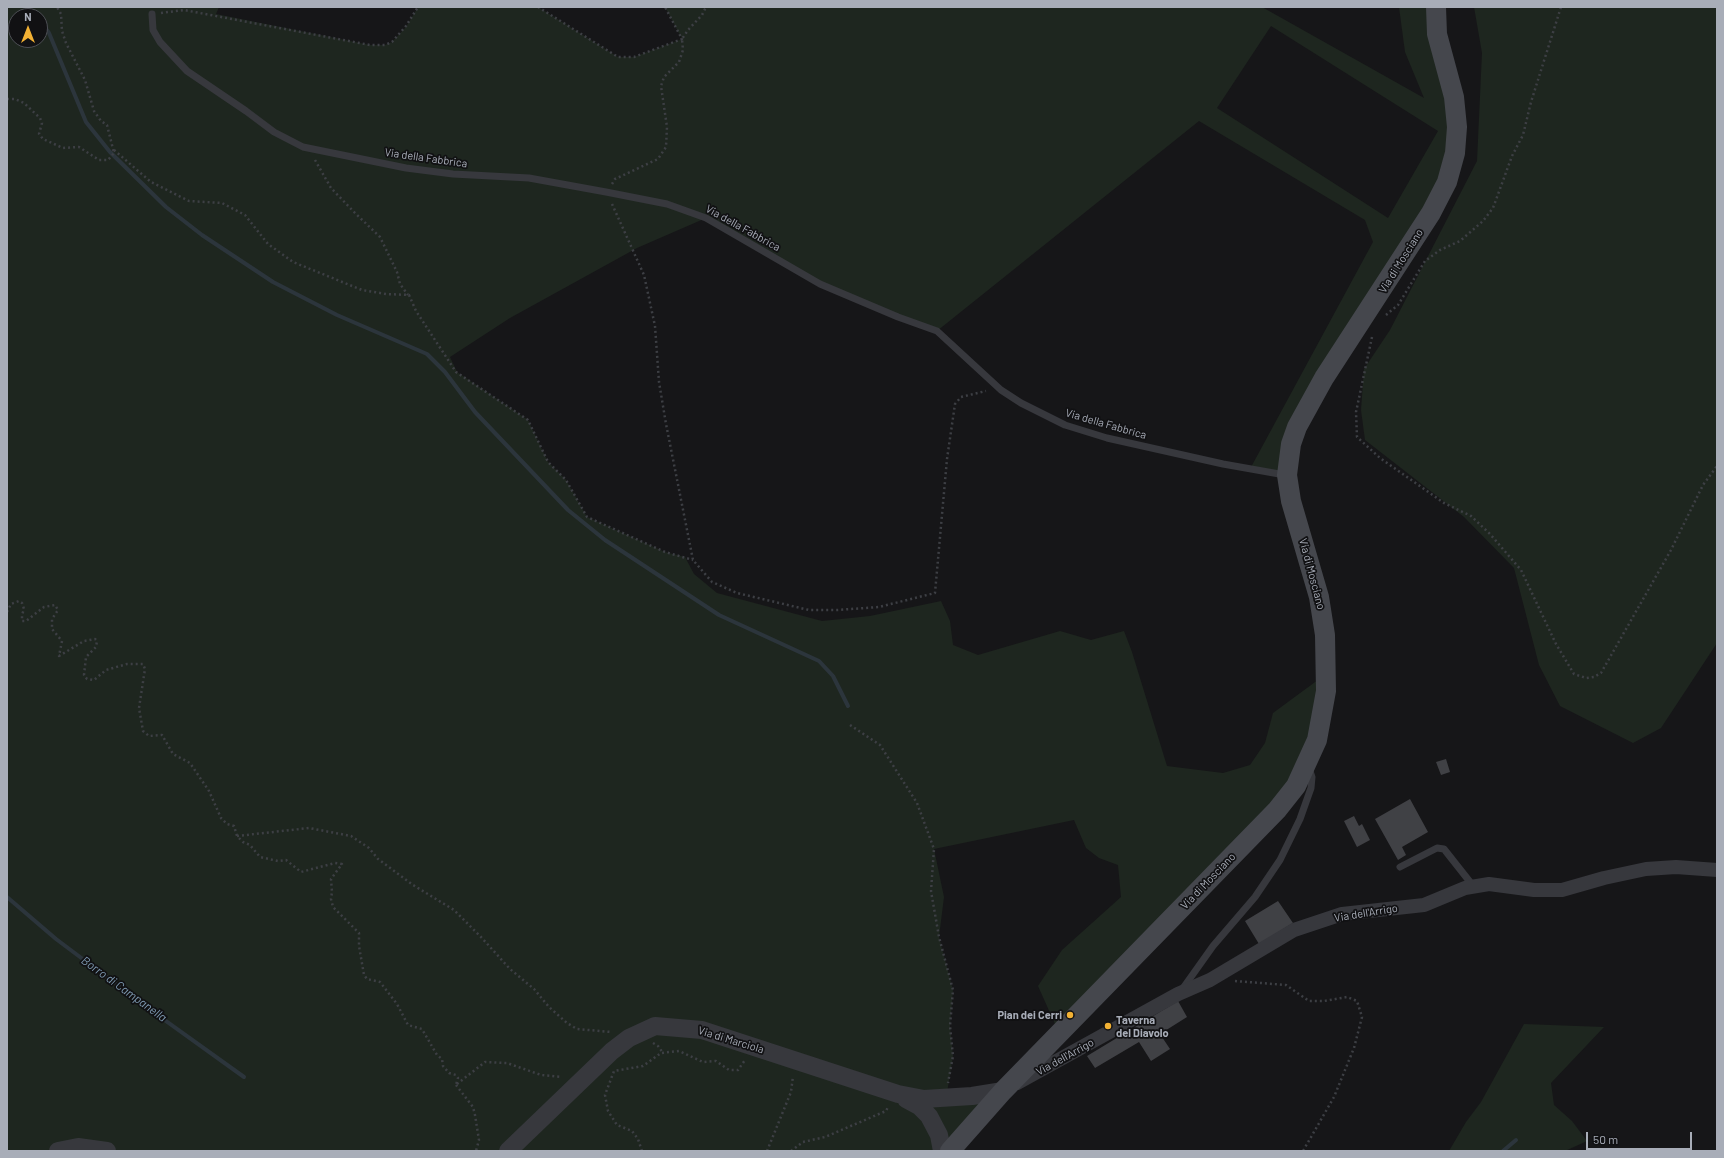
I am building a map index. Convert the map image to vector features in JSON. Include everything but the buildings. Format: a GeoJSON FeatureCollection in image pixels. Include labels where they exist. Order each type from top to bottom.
{"type":"FeatureCollection","features":[{"type":"Feature","properties":{"kind":"main road","name":"Via di Mosciano"},"geometry":{"type":"LineString","coordinates":[[950,1151],[1003,1090],[1278,810],[1296,786],[1317,740],[1326,691],[1326,635],[1320,597],[1292,501],[1287,475],[1292,444],[1297,427],[1324,378],[1368,322],[1431,213],[1447,182],[1455,153],[1457,128],[1454,97],[1437,34],[1436,7]]}},
{"type":"Feature","properties":{"kind":"street","name":"Via dell'Arrigo"},"geometry":{"type":"LineString","coordinates":[[1003,1090],[1178,994],[1210,980],[1294,930],[1342,914],[1424,904],[1465,888],[1488,884],[1534,890],[1562,890],[1604,878],[1646,869],[1676,867],[1717,870]]}},
{"type":"Feature","properties":{"kind":"street","name":"Via di Marciola"},"geometry":{"type":"LineString","coordinates":[[508,1151],[612,1051],[629,1038],[655,1026],[673,1026],[702,1030],[898,1094],[924,1100],[946,1099],[1003,1090]]}},
{"type":"Feature","properties":{"kind":"street","name":"Via di Marciola"},"geometry":{"type":"LineString","coordinates":[[898,1094],[919,1106],[929,1116],[939,1135],[942,1151]]}},
{"type":"Feature","properties":{"kind":"street"},"geometry":{"type":"LineString","coordinates":[[58,1151],[78,1148],[107,1151]]}},
{"type":"Feature","properties":{"kind":"lane","name":"Via della Fabbrica"},"geometry":{"type":"LineString","coordinates":[[152,14],[153,30],[187,71],[274,132],[304,147],[406,168],[453,174],[529,178],[666,204],[706,218],[820,284],[898,317],[937,331],[1001,390],[1021,403],[1064,425],[1107,438],[1223,464],[1287,475]]}},
{"type":"Feature","properties":{"kind":"lane"},"geometry":{"type":"LineString","coordinates":[[1178,994],[1213,946],[1255,897],[1280,860],[1300,819],[1311,788],[1312,777],[1307,762]]}},
{"type":"Feature","properties":{"kind":"lane"},"geometry":{"type":"LineString","coordinates":[[1400,867],[1437,848],[1444,849],[1474,887]]}},
{"type":"Feature","properties":{"kind":"path"},"geometry":{"type":"LineString","coordinates":[[57,7],[60,14],[62,31],[66,43],[85,80],[94,110],[101,121],[107,125],[111,145],[114,150],[151,182],[189,201],[222,203],[245,215],[268,244],[293,262],[362,290],[386,294],[409,295]]}},
{"type":"Feature","properties":{"kind":"path"},"geometry":{"type":"LineString","coordinates":[[152,14],[184,10],[216,14],[370,45],[385,45],[392,42],[406,26],[418,7]]}},
{"type":"Feature","properties":{"kind":"path"},"geometry":{"type":"LineString","coordinates":[[538,7],[618,57],[634,57],[682,39],[702,15],[706,7]]}},
{"type":"Feature","properties":{"kind":"path"},"geometry":{"type":"LineString","coordinates":[[665,7],[682,39],[683,50],[679,62],[664,77],[661,86],[666,127],[666,147],[658,159],[616,179],[606,192],[644,275],[655,326],[659,382],[666,424],[693,560],[712,582],[737,593],[809,610],[879,607],[935,593],[947,459],[955,404],[961,397],[982,391],[1001,390]]}},
{"type":"Feature","properties":{"kind":"path"},"geometry":{"type":"LineString","coordinates":[[1561,7],[1530,102],[1523,135],[1512,156],[1493,208],[1483,221],[1460,241],[1440,250],[1425,261],[1398,305],[1380,320],[1368,322],[1367,363],[1356,412],[1357,437],[1380,458],[1444,503],[1471,516],[1490,534],[1522,570],[1556,644],[1574,674],[1586,678],[1594,677],[1601,673],[1671,550],[1703,485],[1717,466]]}},
{"type":"Feature","properties":{"kind":"path"},"geometry":{"type":"LineString","coordinates":[[7,99],[20,101],[36,113],[42,123],[39,134],[43,139],[59,146],[74,149],[80,147],[95,158],[104,160],[108,160],[113,155],[114,150]]}},
{"type":"Feature","properties":{"kind":"path"},"geometry":{"type":"LineString","coordinates":[[304,147],[312,155],[331,188],[380,237],[397,272],[400,284],[409,295],[416,311],[456,372],[528,420],[548,462],[566,480],[588,517],[665,552],[693,560]]}},
{"type":"Feature","properties":{"kind":"path"},"geometry":{"type":"LineString","coordinates":[[7,612],[11,604],[19,601],[22,603],[24,608],[22,621],[26,622],[44,607],[55,605],[58,610],[52,619],[52,629],[62,641],[59,656],[84,641],[95,639],[97,641],[96,647],[86,657],[84,663],[84,675],[87,679],[94,680],[106,670],[127,664],[143,664],[145,669],[139,708],[143,731],[149,736],[162,735],[173,754],[190,762],[209,790],[217,813],[227,824],[234,826],[237,836],[243,842],[250,845],[260,857],[278,861],[286,860],[301,872],[335,863],[342,864],[331,879],[331,899],[333,907],[359,933],[359,946],[364,975],[367,979],[380,982],[397,1004],[408,1025],[422,1029],[437,1055],[442,1059],[443,1066],[449,1073],[456,1075],[458,1078],[456,1085]]}},
{"type":"Feature","properties":{"kind":"path"},"geometry":{"type":"LineString","coordinates":[[850,725],[880,745],[917,803],[934,849],[931,891],[939,937],[953,990],[950,1026],[953,1056],[946,1099]]}},
{"type":"Feature","properties":{"kind":"path"},"geometry":{"type":"LineString","coordinates":[[237,836],[309,828],[351,836],[369,848],[378,859],[413,885],[454,910],[481,936],[510,969],[534,989],[549,1007],[567,1023],[577,1029],[613,1032],[629,1038]]}},
{"type":"Feature","properties":{"kind":"path"},"geometry":{"type":"LineString","coordinates":[[1210,980],[1286,985],[1309,1001],[1324,1001],[1347,997],[1357,1001],[1362,1017],[1354,1048],[1334,1097],[1303,1151]]}},
{"type":"Feature","properties":{"kind":"path"},"geometry":{"type":"LineString","coordinates":[[642,1151],[638,1139],[632,1130],[617,1125],[608,1111],[605,1094],[614,1071],[644,1066],[661,1053],[680,1051],[702,1062],[716,1061],[729,1070],[738,1070],[749,1057],[754,1047]]}},
{"type":"Feature","properties":{"kind":"path"},"geometry":{"type":"LineString","coordinates":[[767,1151],[791,1092],[794,1059]]}},
{"type":"Feature","properties":{"kind":"path"},"geometry":{"type":"LineString","coordinates":[[456,1085],[485,1062],[506,1063],[541,1075],[562,1077],[580,1082]]}},
{"type":"Feature","properties":{"kind":"path"},"geometry":{"type":"LineString","coordinates":[[456,1085],[472,1107],[475,1114],[479,1140],[476,1151]]}},
{"type":"Feature","properties":{"kind":"path"},"geometry":{"type":"LineString","coordinates":[[791,1151],[803,1142],[825,1137],[886,1110],[898,1094]]}},
{"type":"Feature","properties":{"kind":"shaded area"},"geometry":{"type":"Polygon","coordinates":[[[7,7],[219,7],[216,14],[370,45],[385,45],[392,42],[406,27],[418,7],[538,7],[618,57],[634,57],[682,39],[665,7],[1262,7],[1424,98],[1405,52],[1399,7],[1436,7],[1455,153],[1324,379],[1287,475],[1250,469],[1373,242],[1365,220],[1199,121],[937,331],[820,284],[706,218],[637,248],[510,318],[450,357],[457,372],[528,420],[548,462],[566,480],[587,517],[665,552],[685,557],[694,574],[717,593],[822,621],[870,616],[941,601],[950,621],[953,645],[978,655],[1060,631],[1091,640],[1124,631],[1132,652],[1167,766],[1223,773],[1250,765],[1265,743],[1273,713],[1326,674],[1296,786],[1059,1033],[1038,986],[1062,950],[1121,897],[1118,865],[1099,858],[1086,848],[1074,820],[934,849],[944,897],[939,937],[953,990],[950,1026],[953,1056],[946,1099],[1003,1091],[950,1151],[7,1151],[7,7]],[[1271,26],[1217,108],[1388,218],[1438,131],[1271,26]]]}},
{"type":"Feature","properties":{"kind":"shaded area"},"geometry":{"type":"Polygon","coordinates":[[[1474,7],[1717,7],[1717,643],[1661,728],[1633,743],[1560,706],[1539,665],[1514,568],[1464,517],[1365,440],[1361,410],[1364,369],[1390,330],[1477,161],[1482,53],[1474,7]]]}},
{"type":"Feature","properties":{"kind":"shaded area"},"geometry":{"type":"Polygon","coordinates":[[[1524,1024],[1604,1027],[1551,1083],[1554,1105],[1572,1121],[1587,1141],[1565,1151],[1449,1151],[1466,1122],[1481,1102],[1524,1024]]]}},
{"type":"Feature","properties":{"kind":"waterway"},"geometry":{"type":"LineString","coordinates":[[48,32],[86,122],[110,152],[166,207],[202,235],[273,282],[337,315],[427,354],[445,372],[475,412],[568,510],[605,540],[719,615],[819,661],[833,676],[848,706]]}},
{"type":"Feature","properties":{"kind":"waterway","name":"Borro di Campanella"},"geometry":{"type":"LineString","coordinates":[[7,897],[56,939],[152,1011],[244,1077]]}},
{"type":"Feature","properties":{"kind":"waterway"},"geometry":{"type":"LineString","coordinates":[[1503,1151],[1516,1140]]}},
{"type":"Feature","properties":{"kind":"place","name":"Pian dei Cerri"},"geometry":{"type":"Point","coordinates":[1070,1015]}},
{"type":"Feature","properties":{"kind":"place","name":"Taverna del Diavolo"},"geometry":{"type":"Point","coordinates":[1108,1026]}}]}
